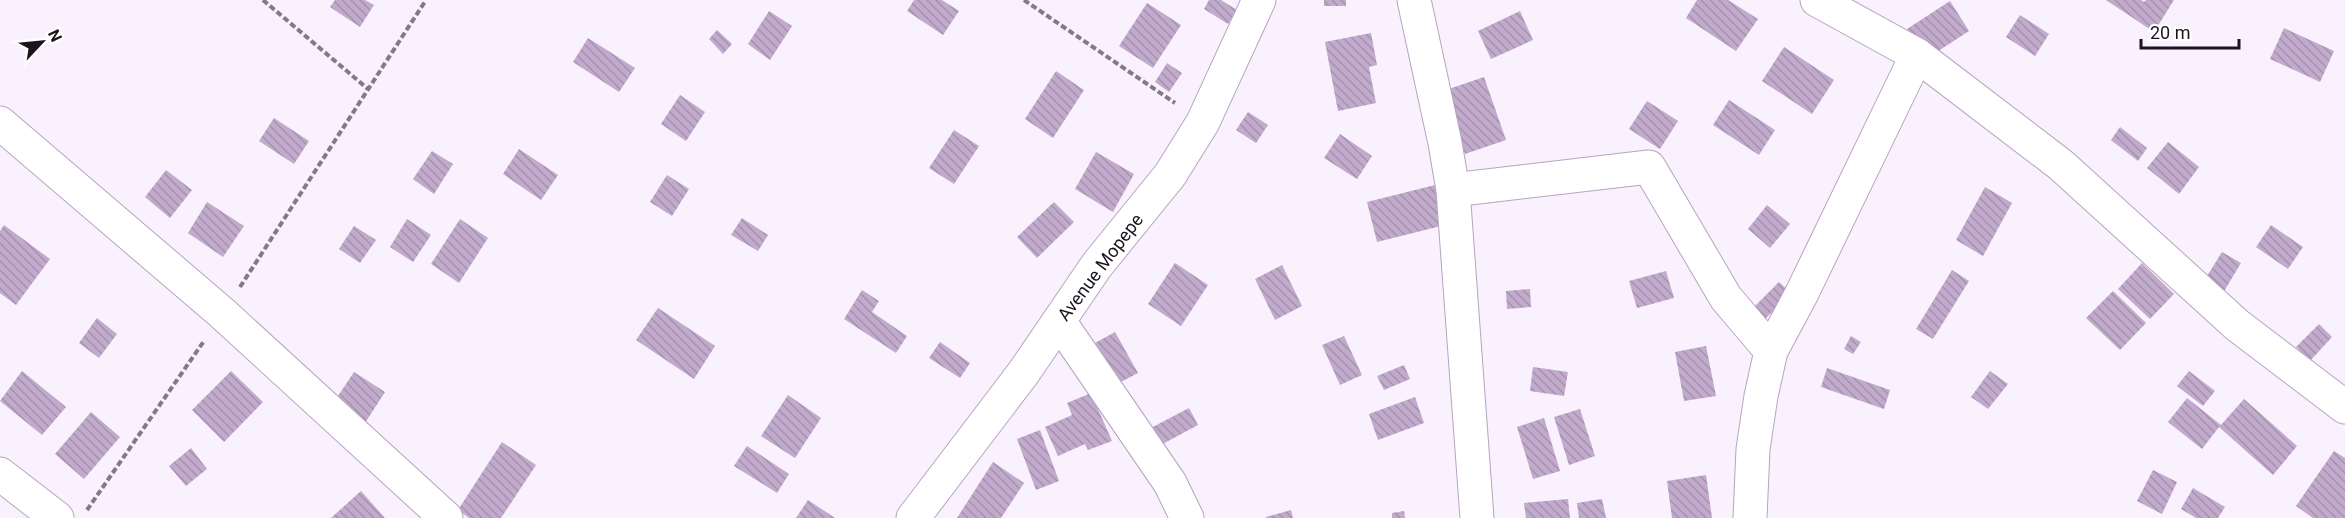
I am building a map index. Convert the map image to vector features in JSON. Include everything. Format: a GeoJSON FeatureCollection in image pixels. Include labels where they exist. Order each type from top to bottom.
{"type":"FeatureCollection","features":[{"type":"Feature","properties":{"kind":"street","name":"Avenue Mopepe"},"geometry":{"type":"LineString","coordinates":[[913,518],[1024,372],[1097,265],[1170,175],[1203,122],[1259,0]]}},
{"type":"Feature","properties":{"kind":"street"},"geometry":{"type":"LineString","coordinates":[[1414,0],[1453,190],[1477,518]]}},
{"type":"Feature","properties":{"kind":"street"},"geometry":{"type":"LineString","coordinates":[[1817,0],[1917,56],[2061,165],[2237,325],[2345,407]]}},
{"type":"Feature","properties":{"kind":"street"},"geometry":{"type":"LineString","coordinates":[[1750,518],[1753,449],[1761,396],[1772,351],[1917,56]]}},
{"type":"Feature","properties":{"kind":"street"},"geometry":{"type":"LineString","coordinates":[[0,123],[222,313],[446,518]]}},
{"type":"Feature","properties":{"kind":"street"},"geometry":{"type":"LineString","coordinates":[[1453,190],[1649,167],[1726,298],[1772,351]]}},
{"type":"Feature","properties":{"kind":"street"},"geometry":{"type":"LineString","coordinates":[[1059,321],[1170,483],[1187,518]]}},
{"type":"Feature","properties":{"kind":"street"},"geometry":{"type":"LineString","coordinates":[[0,474],[57,518]]}},
{"type":"Feature","properties":{"kind":"path"},"geometry":{"type":"LineString","coordinates":[[262,0],[368,89],[426,0]]}},
{"type":"Feature","properties":{"kind":"path"},"geometry":{"type":"LineString","coordinates":[[1024,0],[1203,122]]}},
{"type":"Feature","properties":{"kind":"building"},"geometry":{"type":"Polygon","coordinates":[[[335,0],[365,0],[374,5],[360,27],[330,7],[335,0]]]}},
{"type":"Feature","properties":{"kind":"building"},"geometry":{"type":"Polygon","coordinates":[[[914,0],[942,0],[959,11],[943,35],[907,11],[914,0]]]}},
{"type":"Feature","properties":{"kind":"building"},"geometry":{"type":"Polygon","coordinates":[[[1209,0],[1221,0],[1237,10],[1228,24],[1204,9],[1209,0]]]}},
{"type":"Feature","properties":{"kind":"building"},"geometry":{"type":"Polygon","coordinates":[[[1324,0],[1346,0],[1346,6],[1324,6],[1324,0]]]}},
{"type":"Feature","properties":{"kind":"building"},"geometry":{"type":"Polygon","coordinates":[[[1697,0],[1728,0],[1758,19],[1736,51],[1686,18],[1697,0]]]}},
{"type":"Feature","properties":{"kind":"building"},"geometry":{"type":"Polygon","coordinates":[[[2106,0],[2141,0],[2144,2],[2146,0],[2174,0],[2154,32],[2106,0]]]}},
{"type":"Feature","properties":{"kind":"building"},"geometry":{"type":"Polygon","coordinates":[[[1950,1],[1969,31],[1926,59],[1907,29],[1950,1]]]}},
{"type":"Feature","properties":{"kind":"building"},"geometry":{"type":"Polygon","coordinates":[[[1147,3],[1181,25],[1153,68],[1119,46],[1147,3]]]}},
{"type":"Feature","properties":{"kind":"building"},"geometry":{"type":"Polygon","coordinates":[[[769,11],[792,26],[770,60],[748,44],[769,11]]]}},
{"type":"Feature","properties":{"kind":"building"},"geometry":{"type":"Polygon","coordinates":[[[1520,11],[1533,40],[1491,59],[1478,31],[1520,11]]]}},
{"type":"Feature","properties":{"kind":"building"},"geometry":{"type":"Polygon","coordinates":[[[2020,15],[2049,34],[2035,56],[2006,37],[2020,15]]]}},
{"type":"Feature","properties":{"kind":"building"},"geometry":{"type":"Polygon","coordinates":[[[2284,28],[2334,51],[2320,82],[2270,59],[2284,28]]]}},
{"type":"Feature","properties":{"kind":"building"},"geometry":{"type":"Polygon","coordinates":[[[717,30],[732,44],[723,54],[709,39],[717,30]]]}},
{"type":"Feature","properties":{"kind":"building"},"geometry":{"type":"Polygon","coordinates":[[[1371,33],[1377,65],[1369,67],[1376,103],[1338,111],[1325,42],[1371,33]]]}},
{"type":"Feature","properties":{"kind":"building"},"geometry":{"type":"Polygon","coordinates":[[[588,38],[635,68],[619,92],[573,62],[588,38]]]}},
{"type":"Feature","properties":{"kind":"building"},"geometry":{"type":"Polygon","coordinates":[[[1784,47],[1834,80],[1812,114],[1762,81],[1784,47]]]}},
{"type":"Feature","properties":{"kind":"building"},"geometry":{"type":"Polygon","coordinates":[[[1167,63],[1182,73],[1169,92],[1155,82],[1167,63]]]}},
{"type":"Feature","properties":{"kind":"building"},"geometry":{"type":"Polygon","coordinates":[[[1056,71],[1084,90],[1053,138],[1025,119],[1056,71]]]}},
{"type":"Feature","properties":{"kind":"building"},"geometry":{"type":"Polygon","coordinates":[[[1484,77],[1506,140],[1465,154],[1443,91],[1484,77]]]}},
{"type":"Feature","properties":{"kind":"building"},"geometry":{"type":"Polygon","coordinates":[[[680,95],[705,112],[686,141],[661,124],[680,95]]]}},
{"type":"Feature","properties":{"kind":"building"},"geometry":{"type":"Polygon","coordinates":[[[1729,100],[1775,130],[1759,155],[1713,125],[1729,100]]]}},
{"type":"Feature","properties":{"kind":"building"},"geometry":{"type":"Polygon","coordinates":[[[1647,101],[1678,121],[1660,149],[1629,129],[1647,101]]]}},
{"type":"Feature","properties":{"kind":"building"},"geometry":{"type":"Polygon","coordinates":[[[1248,112],[1268,125],[1256,143],[1236,130],[1248,112]]]}},
{"type":"Feature","properties":{"kind":"building"},"geometry":{"type":"Polygon","coordinates":[[[274,118],[309,141],[294,164],[259,141],[274,118]]]}},
{"type":"Feature","properties":{"kind":"building"},"geometry":{"type":"Polygon","coordinates":[[[2120,127],[2147,148],[2138,161],[2111,140],[2120,127]]]}},
{"type":"Feature","properties":{"kind":"building"},"geometry":{"type":"Polygon","coordinates":[[[954,130],[979,146],[954,184],[929,168],[954,130]]]}},
{"type":"Feature","properties":{"kind":"building"},"geometry":{"type":"Polygon","coordinates":[[[1340,134],[1372,156],[1357,179],[1324,158],[1340,134]]]}},
{"type":"Feature","properties":{"kind":"building"},"geometry":{"type":"Polygon","coordinates":[[[2168,142],[2199,167],[2179,194],[2147,168],[2168,142]]]}},
{"type":"Feature","properties":{"kind":"building"},"geometry":{"type":"Polygon","coordinates":[[[519,149],[558,175],[541,200],[503,174],[519,149]]]}},
{"type":"Feature","properties":{"kind":"building"},"geometry":{"type":"Polygon","coordinates":[[[432,151],[453,164],[434,194],[413,179],[432,151]]]}},
{"type":"Feature","properties":{"kind":"building"},"geometry":{"type":"Polygon","coordinates":[[[1096,152],[1134,174],[1113,212],[1075,189],[1096,152]]]}},
{"type":"Feature","properties":{"kind":"building"},"geometry":{"type":"Polygon","coordinates":[[[166,170],[192,190],[170,218],[145,197],[166,170]]]}},
{"type":"Feature","properties":{"kind":"building"},"geometry":{"type":"Polygon","coordinates":[[[667,175],[689,189],[672,216],[650,202],[667,175]]]}},
{"type":"Feature","properties":{"kind":"building"},"geometry":{"type":"Polygon","coordinates":[[[1439,184],[1449,224],[1377,242],[1367,202],[1439,184]]]}},
{"type":"Feature","properties":{"kind":"building"},"geometry":{"type":"Polygon","coordinates":[[[1985,187],[2012,203],[1983,256],[1956,240],[1985,187]]]}},
{"type":"Feature","properties":{"kind":"building"},"geometry":{"type":"Polygon","coordinates":[[[207,202],[244,226],[223,257],[188,233],[207,202]]]}},
{"type":"Feature","properties":{"kind":"building"},"geometry":{"type":"Polygon","coordinates":[[[1054,202],[1074,222],[1037,258],[1017,237],[1054,202]]]}},
{"type":"Feature","properties":{"kind":"building"},"geometry":{"type":"Polygon","coordinates":[[[1767,205],[1790,224],[1770,248],[1748,229],[1767,205]]]}},
{"type":"Feature","properties":{"kind":"building"},"geometry":{"type":"Polygon","coordinates":[[[742,218],[768,235],[758,251],[731,235],[742,218]]]}},
{"type":"Feature","properties":{"kind":"building"},"geometry":{"type":"Polygon","coordinates":[[[407,219],[431,235],[413,262],[390,247],[407,219]]]}},
{"type":"Feature","properties":{"kind":"building"},"geometry":{"type":"Polygon","coordinates":[[[460,219],[488,238],[459,283],[431,264],[460,219]]]}},
{"type":"Feature","properties":{"kind":"building"},"geometry":{"type":"Polygon","coordinates":[[[4,225],[50,259],[16,305],[0,293],[0,231],[4,225]]]}},
{"type":"Feature","properties":{"kind":"building"},"geometry":{"type":"Polygon","coordinates":[[[2271,225],[2303,247],[2288,269],[2256,247],[2271,225]]]}},
{"type":"Feature","properties":{"kind":"building"},"geometry":{"type":"Polygon","coordinates":[[[354,226],[376,240],[360,263],[339,249],[354,226]]]}},
{"type":"Feature","properties":{"kind":"building"},"geometry":{"type":"Polygon","coordinates":[[[2222,252],[2241,263],[2223,293],[2204,281],[2222,252]]]}},
{"type":"Feature","properties":{"kind":"building"},"geometry":{"type":"Polygon","coordinates":[[[1175,263],[1208,285],[1181,326],[1148,304],[1175,263]]]}},
{"type":"Feature","properties":{"kind":"building"},"geometry":{"type":"Polygon","coordinates":[[[2142,263],[2174,294],[2150,319],[2118,289],[2142,263]]]}},
{"type":"Feature","properties":{"kind":"building"},"geometry":{"type":"Polygon","coordinates":[[[1282,265],[1302,306],[1275,320],[1255,279],[1282,265]]]}},
{"type":"Feature","properties":{"kind":"building"},"geometry":{"type":"Polygon","coordinates":[[[1952,270],[1969,281],[1933,339],[1916,329],[1952,270]]]}},
{"type":"Feature","properties":{"kind":"building"},"geometry":{"type":"Polygon","coordinates":[[[1666,271],[1674,298],[1637,308],[1629,281],[1666,271]]]}},
{"type":"Feature","properties":{"kind":"building"},"geometry":{"type":"Polygon","coordinates":[[[1779,282],[1791,293],[1759,325],[1747,314],[1779,282]]]}},
{"type":"Feature","properties":{"kind":"building"},"geometry":{"type":"Polygon","coordinates":[[[1530,289],[1531,307],[1507,309],[1506,291],[1530,289]]]}},
{"type":"Feature","properties":{"kind":"building"},"geometry":{"type":"Polygon","coordinates":[[[862,290],[879,301],[872,312],[907,336],[896,353],[844,319],[862,290]]]}},
{"type":"Feature","properties":{"kind":"building"},"geometry":{"type":"Polygon","coordinates":[[[2113,291],[2146,323],[2120,350],[2086,318],[2113,291]]]}},
{"type":"Feature","properties":{"kind":"building"},"geometry":{"type":"Polygon","coordinates":[[[658,308],[715,346],[694,379],[636,340],[658,308]]]}},
{"type":"Feature","properties":{"kind":"building"},"geometry":{"type":"Polygon","coordinates":[[[97,318],[117,334],[99,358],[79,343],[97,318]]]}},
{"type":"Feature","properties":{"kind":"building"},"geometry":{"type":"Polygon","coordinates":[[[2319,324],[2332,337],[2310,361],[2296,347],[2319,324]]]}},
{"type":"Feature","properties":{"kind":"building"},"geometry":{"type":"Polygon","coordinates":[[[1115,332],[1138,373],[1117,384],[1095,343],[1115,332]]]}},
{"type":"Feature","properties":{"kind":"building"},"geometry":{"type":"Polygon","coordinates":[[[1344,336],[1362,375],[1340,385],[1322,345],[1344,336]]]}},
{"type":"Feature","properties":{"kind":"building"},"geometry":{"type":"Polygon","coordinates":[[[1851,336],[1861,342],[1853,354],[1844,349],[1851,336]]]}},
{"type":"Feature","properties":{"kind":"building"},"geometry":{"type":"Polygon","coordinates":[[[940,342],[970,363],[960,378],[929,358],[940,342]]]}},
{"type":"Feature","properties":{"kind":"building"},"geometry":{"type":"Polygon","coordinates":[[[1706,346],[1716,396],[1684,401],[1675,352],[1706,346]]]}},
{"type":"Feature","properties":{"kind":"building"},"geometry":{"type":"Polygon","coordinates":[[[1404,365],[1410,379],[1384,390],[1377,376],[1404,365]]]}},
{"type":"Feature","properties":{"kind":"building"},"geometry":{"type":"Polygon","coordinates":[[[1533,367],[1568,372],[1564,396],[1530,391],[1533,367]]]}},
{"type":"Feature","properties":{"kind":"building"},"geometry":{"type":"Polygon","coordinates":[[[1827,368],[1890,390],[1884,409],[1821,387],[1827,368]]]}},
{"type":"Feature","properties":{"kind":"building"},"geometry":{"type":"Polygon","coordinates":[[[22,371],[66,407],[42,435],[0,401],[22,371]]]}},
{"type":"Feature","properties":{"kind":"building"},"geometry":{"type":"Polygon","coordinates":[[[231,371],[263,402],[224,442],[192,410],[231,371]]]}},
{"type":"Feature","properties":{"kind":"building"},"geometry":{"type":"Polygon","coordinates":[[[1990,371],[2008,384],[1988,409],[1971,397],[1990,371]]]}},
{"type":"Feature","properties":{"kind":"building"},"geometry":{"type":"Polygon","coordinates":[[[2189,371],[2215,391],[2203,406],[2177,386],[2189,371]]]}},
{"type":"Feature","properties":{"kind":"building"},"geometry":{"type":"Polygon","coordinates":[[[354,372],[385,392],[363,426],[332,405],[354,372]]]}},
{"type":"Feature","properties":{"kind":"building"},"geometry":{"type":"Polygon","coordinates":[[[1091,393],[1112,441],[1088,450],[1085,444],[1058,456],[1045,427],[1072,415],[1067,403],[1091,393]]]}},
{"type":"Feature","properties":{"kind":"building"},"geometry":{"type":"Polygon","coordinates":[[[788,395],[821,418],[795,458],[761,436],[788,395]]]}},
{"type":"Feature","properties":{"kind":"building"},"geometry":{"type":"Polygon","coordinates":[[[1415,397],[1424,423],[1378,440],[1369,414],[1415,397]]]}},
{"type":"Feature","properties":{"kind":"building"},"geometry":{"type":"Polygon","coordinates":[[[2187,398],[2221,425],[2244,399],[2297,446],[2273,475],[2219,427],[2202,449],[2168,422],[2187,398]]]}},
{"type":"Feature","properties":{"kind":"building"},"geometry":{"type":"Polygon","coordinates":[[[1189,408],[1198,425],[1157,447],[1147,430],[1189,408]]]}},
{"type":"Feature","properties":{"kind":"building"},"geometry":{"type":"Polygon","coordinates":[[[1580,409],[1595,456],[1569,465],[1554,417],[1580,409]]]}},
{"type":"Feature","properties":{"kind":"building"},"geometry":{"type":"Polygon","coordinates":[[[91,412],[120,437],[84,479],[55,454],[91,412]]]}},
{"type":"Feature","properties":{"kind":"building"},"geometry":{"type":"Polygon","coordinates":[[[1544,418],[1560,471],[1533,479],[1517,427],[1544,418]]]}},
{"type":"Feature","properties":{"kind":"building"},"geometry":{"type":"Polygon","coordinates":[[[1040,430],[1059,481],[1036,490],[1017,439],[1040,430]]]}},
{"type":"Feature","properties":{"kind":"building"},"geometry":{"type":"Polygon","coordinates":[[[502,442],[536,465],[501,518],[469,518],[458,510],[502,442]]]}},
{"type":"Feature","properties":{"kind":"building"},"geometry":{"type":"Polygon","coordinates":[[[747,446],[789,474],[777,493],[734,466],[747,446]]]}},
{"type":"Feature","properties":{"kind":"building"},"geometry":{"type":"Polygon","coordinates":[[[191,448],[207,469],[186,486],[169,466],[191,448]]]}},
{"type":"Feature","properties":{"kind":"building"},"geometry":{"type":"Polygon","coordinates":[[[2334,451],[2345,458],[2345,518],[2313,518],[2296,506],[2334,451]]]}},
{"type":"Feature","properties":{"kind":"building"},"geometry":{"type":"Polygon","coordinates":[[[993,462],[1024,483],[1001,518],[957,518],[993,462]]]}},
{"type":"Feature","properties":{"kind":"building"},"geometry":{"type":"Polygon","coordinates":[[[2153,470],[2177,482],[2162,514],[2137,501],[2153,470]]]}},
{"type":"Feature","properties":{"kind":"building"},"geometry":{"type":"Polygon","coordinates":[[[1706,475],[1712,518],[1672,518],[1667,481],[1706,475]]]}},
{"type":"Feature","properties":{"kind":"building"},"geometry":{"type":"Polygon","coordinates":[[[2193,488],[2225,507],[2218,518],[2196,518],[2181,509],[2193,488]]]}},
{"type":"Feature","properties":{"kind":"building"},"geometry":{"type":"Polygon","coordinates":[[[361,491],[385,518],[331,518],[361,491]]]}},
{"type":"Feature","properties":{"kind":"building"},"geometry":{"type":"Polygon","coordinates":[[[1568,499],[1570,518],[1526,518],[1524,503],[1568,499]]]}},
{"type":"Feature","properties":{"kind":"building"},"geometry":{"type":"Polygon","coordinates":[[[1602,499],[1606,518],[1579,518],[1577,503],[1602,499]]]}},
{"type":"Feature","properties":{"kind":"building"},"geometry":{"type":"Polygon","coordinates":[[[808,500],[835,518],[796,518],[808,500]]]}},
{"type":"Feature","properties":{"kind":"building"},"geometry":{"type":"Polygon","coordinates":[[[1291,510],[1293,518],[1266,518],[1266,517],[1291,510]]]}},
{"type":"Feature","properties":{"kind":"building"},"geometry":{"type":"Polygon","coordinates":[[[1404,511],[1405,518],[1392,518],[1392,513],[1404,511]]]}}]}
